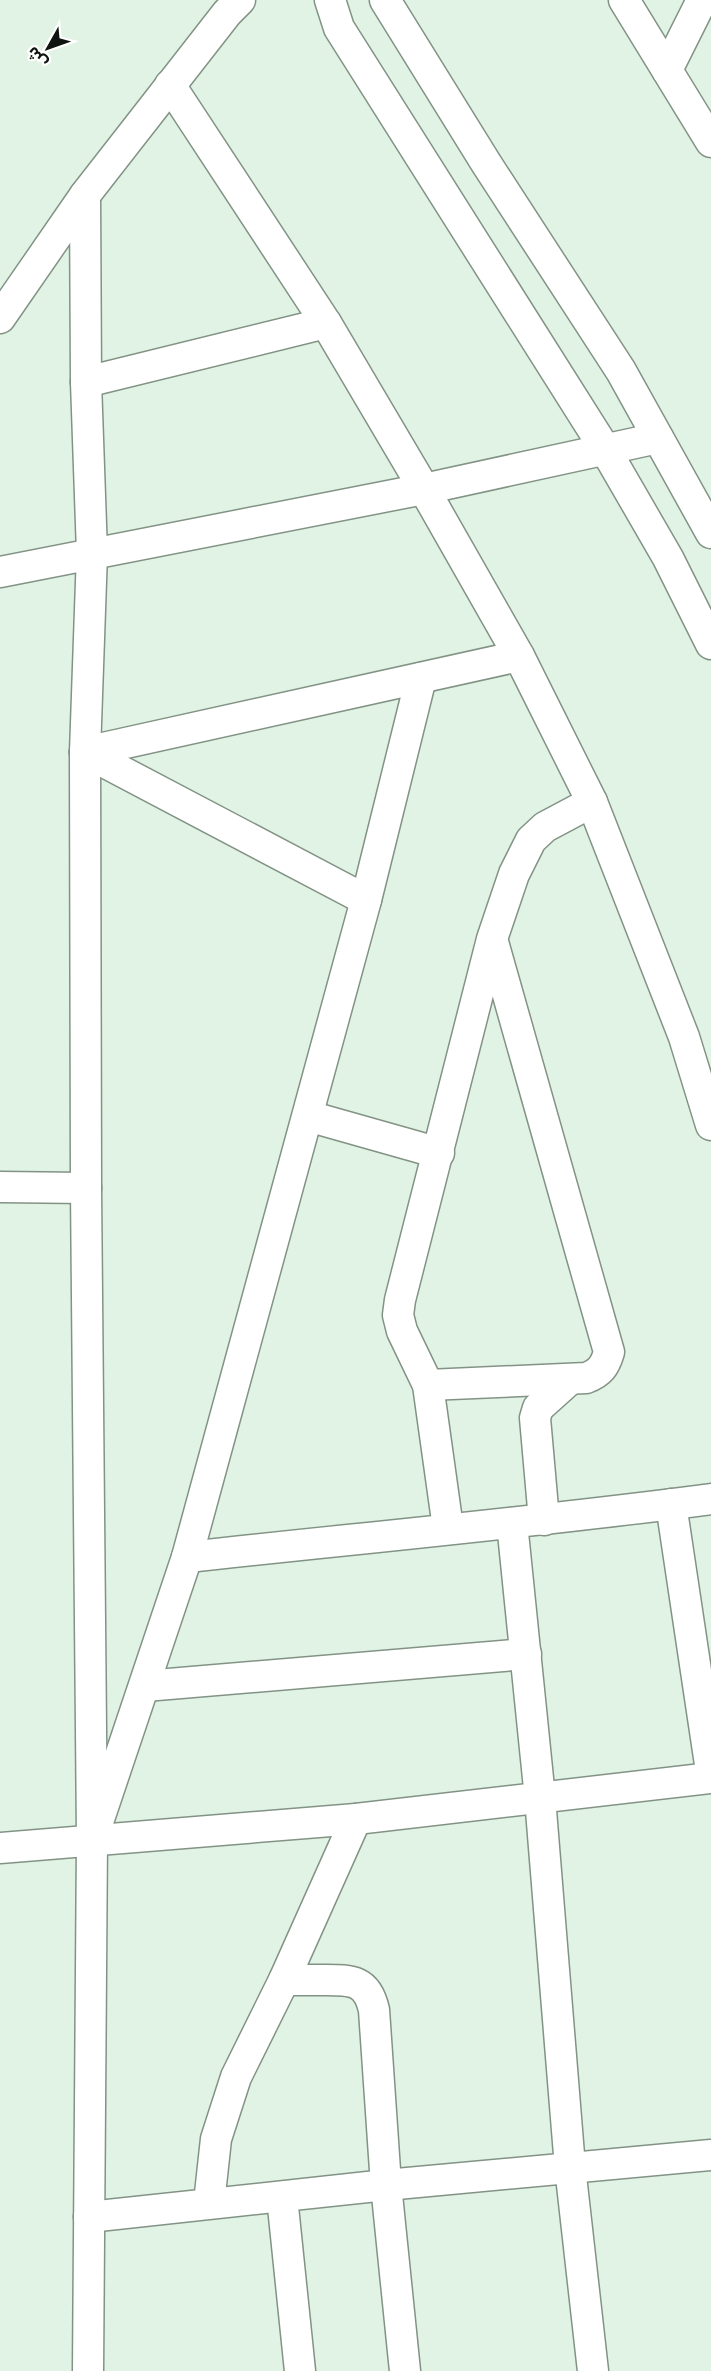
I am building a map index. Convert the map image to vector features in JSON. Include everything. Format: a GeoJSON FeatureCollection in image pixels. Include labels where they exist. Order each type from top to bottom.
{"type":"FeatureCollection","features":[{"type":"Feature","properties":{"kind":"street"},"geometry":{"type":"LineString","coordinates":[[0,318],[85,195],[227,13],[240,0]]}},
{"type":"Feature","properties":{"kind":"street"},"geometry":{"type":"LineString","coordinates":[[330,0],[339,28],[605,449],[668,558],[711,644]]}},
{"type":"Feature","properties":{"kind":"street"},"geometry":{"type":"LineString","coordinates":[[385,0],[486,163],[621,371],[711,533]]}},
{"type":"Feature","properties":{"kind":"street"},"geometry":{"type":"LineString","coordinates":[[624,0],[711,142]]}},
{"type":"Feature","properties":{"kind":"street"},"geometry":{"type":"LineString","coordinates":[[667,70],[703,0],[711,9]]}},
{"type":"Feature","properties":{"kind":"street"},"geometry":{"type":"LineString","coordinates":[[170,85],[326,323],[519,656],[592,802],[684,1037],[711,1125]]}},
{"type":"Feature","properties":{"kind":"street"},"geometry":{"type":"LineString","coordinates":[[85,195],[86,382],[92,554],[85,752],[86,1188],[92,1838],[88,2371]]}},
{"type":"Feature","properties":{"kind":"street"},"geometry":{"type":"LineString","coordinates":[[86,382],[326,323]]}},
{"type":"Feature","properties":{"kind":"street"},"geometry":{"type":"LineString","coordinates":[[0,572],[424,489],[658,438]]}},
{"type":"Feature","properties":{"kind":"street"},"geometry":{"type":"LineString","coordinates":[[85,752],[519,656]]}},
{"type":"Feature","properties":{"kind":"street"},"geometry":{"type":"LineString","coordinates":[[92,1838],[187,1557],[366,900],[421,678]]}},
{"type":"Feature","properties":{"kind":"street"},"geometry":{"type":"LineString","coordinates":[[85,752],[366,900]]}},
{"type":"Feature","properties":{"kind":"street"},"geometry":{"type":"LineString","coordinates":[[448,1528],[428,1385],[402,1331],[398,1314],[400,1300],[492,939],[514,874],[531,840],[545,827],[592,802]]}},
{"type":"Feature","properties":{"kind":"street"},"geometry":{"type":"LineString","coordinates":[[428,1385],[568,1381],[586,1378],[597,1374],[605,1364],[609,1352],[492,939]]}},
{"type":"Feature","properties":{"kind":"street"},"geometry":{"type":"LineString","coordinates":[[308,1116],[439,1153]]}},
{"type":"Feature","properties":{"kind":"street"},"geometry":{"type":"LineString","coordinates":[[0,1187],[86,1188]]}},
{"type":"Feature","properties":{"kind":"street"},"geometry":{"type":"LineString","coordinates":[[544,1520],[535,1418],[538,1408],[568,1381]]}},
{"type":"Feature","properties":{"kind":"street"},"geometry":{"type":"LineString","coordinates":[[187,1557],[448,1528],[544,1520],[711,1499]]}},
{"type":"Feature","properties":{"kind":"street"},"geometry":{"type":"LineString","coordinates":[[671,1504],[711,1771]]}},
{"type":"Feature","properties":{"kind":"street"},"geometry":{"type":"LineString","coordinates":[[512,1523],[540,1798],[570,2167],[593,2371]]}},
{"type":"Feature","properties":{"kind":"street"},"geometry":{"type":"LineString","coordinates":[[145,1686],[526,1654]]}},
{"type":"Feature","properties":{"kind":"street"},"geometry":{"type":"LineString","coordinates":[[0,1848],[92,1838],[356,1819],[711,1778]]}},
{"type":"Feature","properties":{"kind":"street"},"geometry":{"type":"LineString","coordinates":[[209,2203],[216,2139],[236,2076],[284,1980],[356,1819]]}},
{"type":"Feature","properties":{"kind":"street"},"geometry":{"type":"LineString","coordinates":[[284,1980],[352,1980],[363,1986],[371,1997],[374,2010],[386,2185],[405,2371]]}},
{"type":"Feature","properties":{"kind":"street"},"geometry":{"type":"LineString","coordinates":[[89,2217],[386,2185],[711,2155]]}},
{"type":"Feature","properties":{"kind":"street"},"geometry":{"type":"LineString","coordinates":[[282,2197],[300,2371]]}}]}
